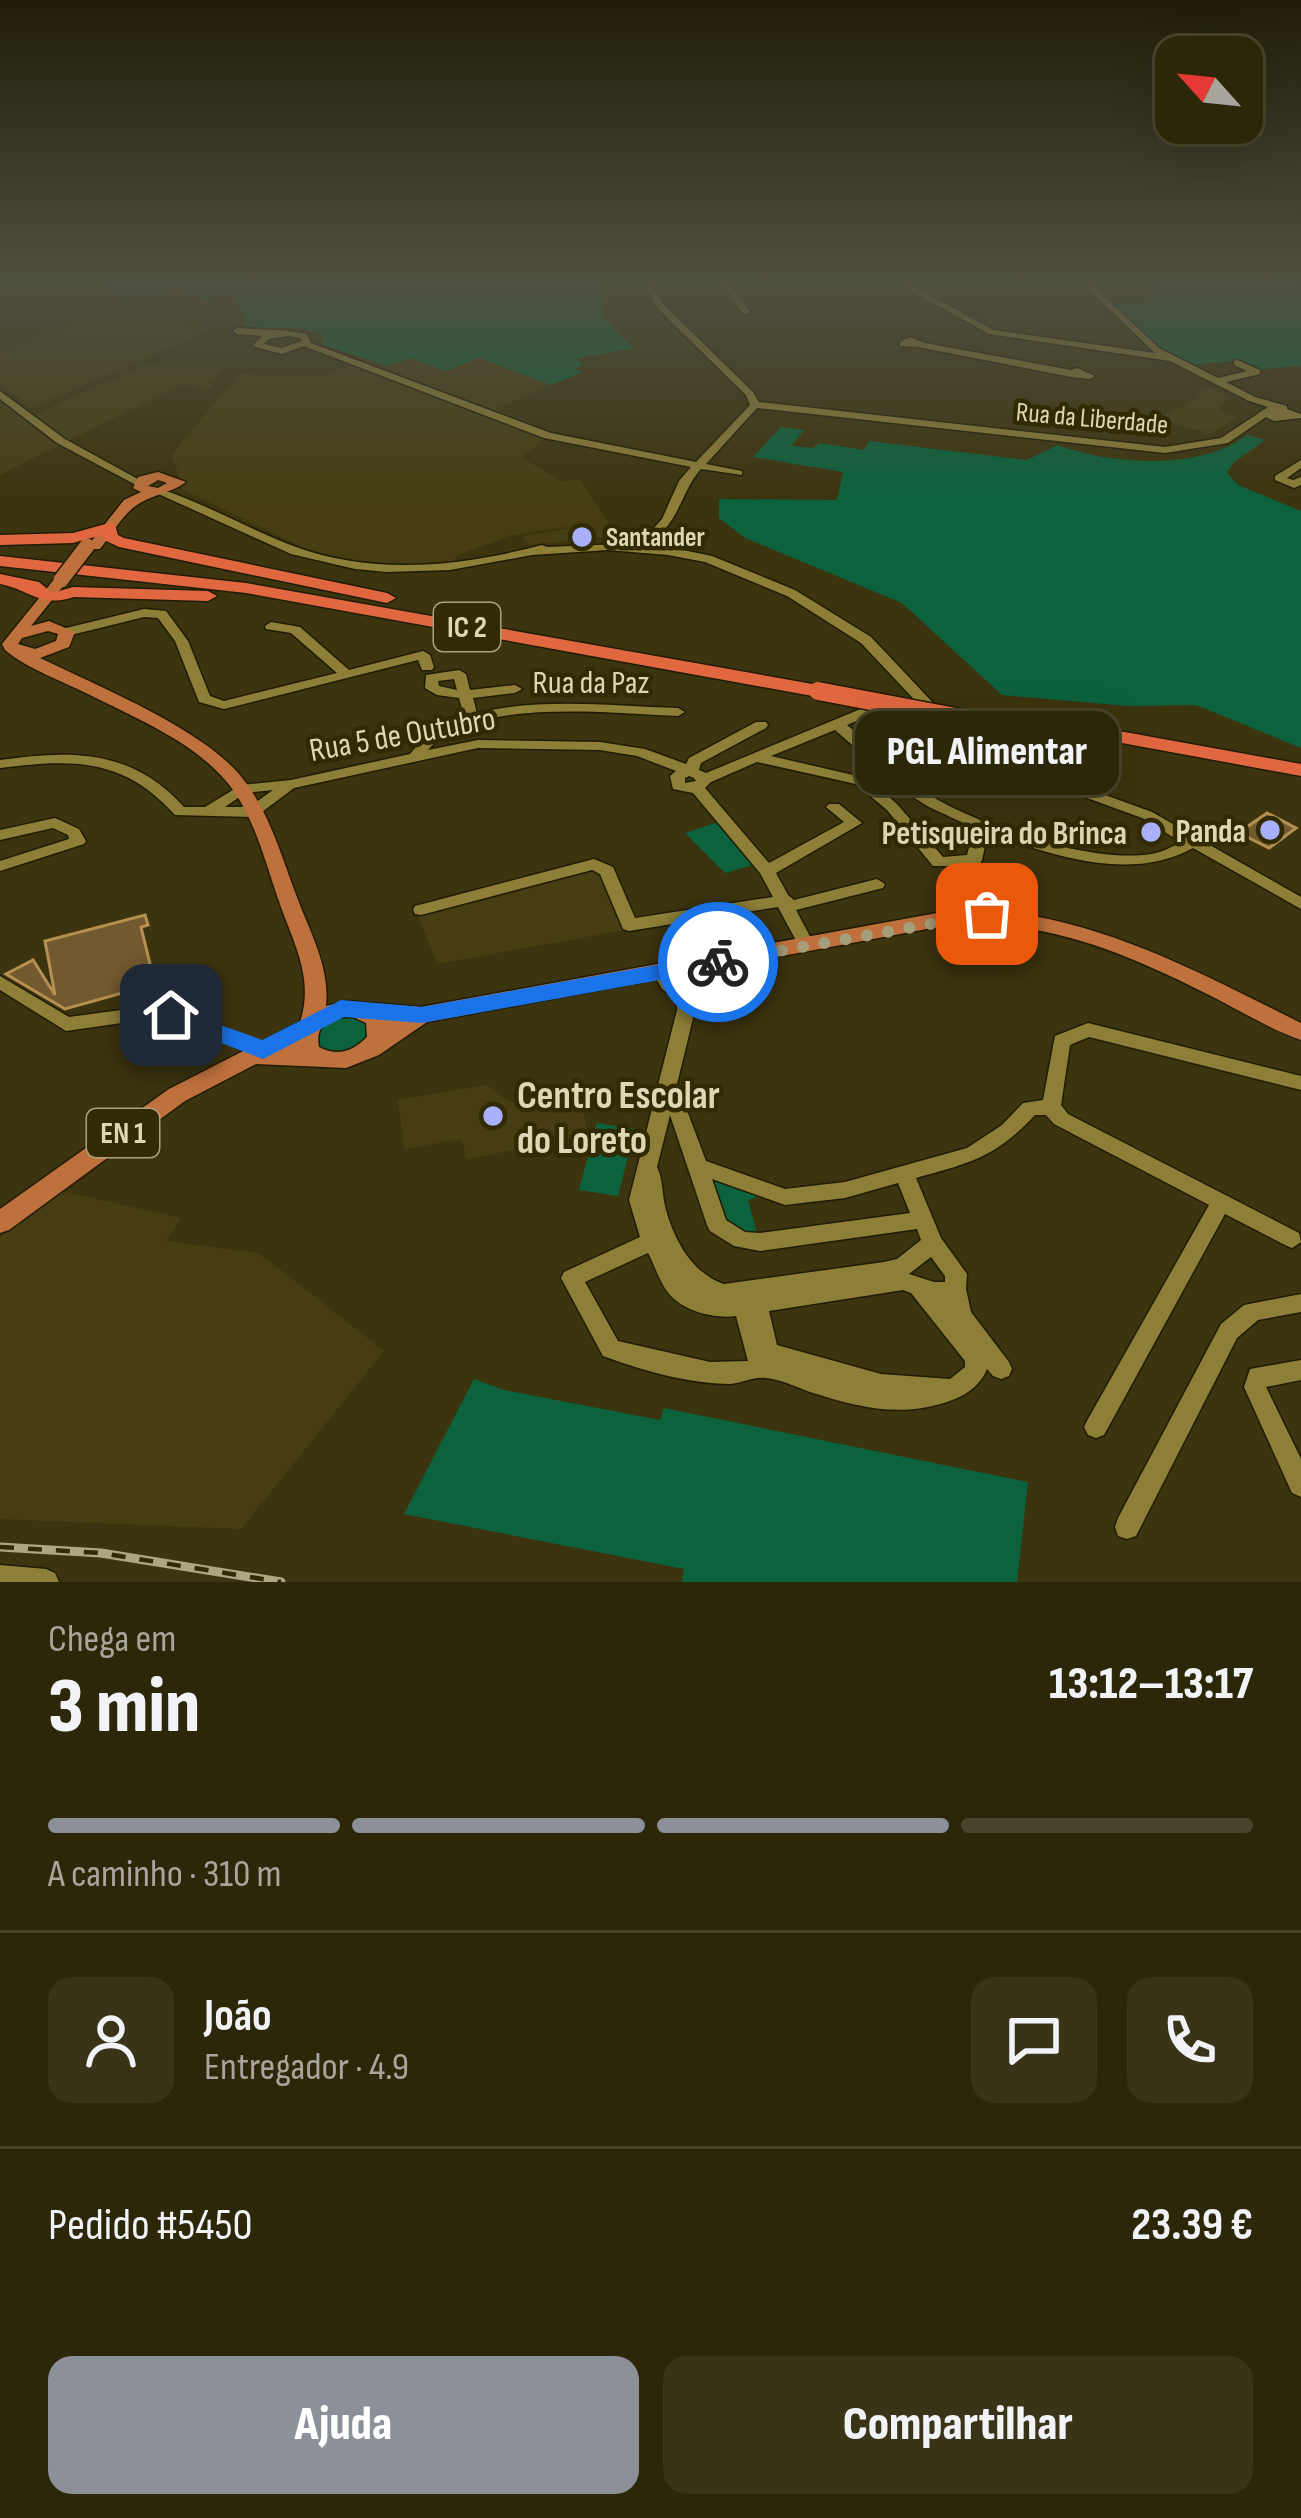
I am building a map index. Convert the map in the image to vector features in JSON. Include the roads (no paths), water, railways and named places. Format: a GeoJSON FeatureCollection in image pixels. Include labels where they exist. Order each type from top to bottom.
{"type":"FeatureCollection","features":[{"type":"Feature","properties":{"kind":"highway"},"geometry":{"type":"LineString","coordinates":[[0,540],[110,537],[442,618]]}},
{"type":"Feature","properties":{"kind":"highway","name":"IC 2"},"geometry":{"type":"LineString","coordinates":[[0,557],[442,618],[1301,780]]}},
{"type":"Feature","properties":{"kind":"highway"},"geometry":{"type":"LineString","coordinates":[[0,579],[74,592],[219,596],[442,618]]}},
{"type":"Feature","properties":{"kind":"highway","name":"IC 2"},"geometry":{"type":"LineString","coordinates":[[1011,722],[1301,770]]}},
{"type":"Feature","properties":{"kind":"main road"},"geometry":{"type":"LineString","coordinates":[[10,645],[98,538],[153,488],[158,476]]}},
{"type":"Feature","properties":{"kind":"main road"},"geometry":{"type":"LineString","coordinates":[[57,589],[45,613],[62,634],[58,661],[74,681]]}},
{"type":"Feature","properties":{"kind":"main road"},"geometry":{"type":"LineString","coordinates":[[10,645],[31,628],[62,634]]}},
{"type":"Feature","properties":{"kind":"main road"},"geometry":{"type":"LineString","coordinates":[[10,645],[36,654],[62,634]]}},
{"type":"Feature","properties":{"kind":"main road"},"geometry":{"type":"LineString","coordinates":[[10,645],[199,749],[241,789],[319,980],[305,1043],[317,1057]]}},
{"type":"Feature","properties":{"kind":"main road","name":"EN 1"},"geometry":{"type":"LineString","coordinates":[[0,1223],[177,1095],[327,1012],[422,1015],[958,916],[1024,916],[1088,934],[1301,1032]]}},
{"type":"Feature","properties":{"kind":"main road"},"geometry":{"type":"LineString","coordinates":[[319,980],[380,1029],[370,1049]]}},
{"type":"Feature","properties":{"kind":"main road","name":"EN 1"},"geometry":{"type":"LineString","coordinates":[[258,1053],[344,1061],[422,1015]]}},
{"type":"Feature","properties":{"kind":"street"},"geometry":{"type":"LineString","coordinates":[[339,356],[548,436],[738,473]]}},
{"type":"Feature","properties":{"kind":"street"},"geometry":{"type":"LineString","coordinates":[[652,540],[667,520],[675,494],[755,407],[750,394],[711,356]]}},
{"type":"Feature","properties":{"kind":"street"},"geometry":{"type":"LineString","coordinates":[[978,356],[1071,373]]}},
{"type":"Feature","properties":{"kind":"street"},"geometry":{"type":"LineString","coordinates":[[995,359],[999,356]]}},
{"type":"Feature","properties":{"kind":"street"},"geometry":{"type":"LineString","coordinates":[[1152,356],[1169,358]]}},
{"type":"Feature","properties":{"kind":"street"},"geometry":{"type":"LineString","coordinates":[[1165,356],[1252,399],[1273,416],[1300,421]]}},
{"type":"Feature","properties":{"kind":"street"},"geometry":{"type":"LineString","coordinates":[[1216,381],[1257,372],[1237,363]]}},
{"type":"Feature","properties":{"kind":"street"},"geometry":{"type":"LineString","coordinates":[[0,394],[61,441],[153,488],[289,549],[356,566],[424,568],[533,552],[680,539]]}},
{"type":"Feature","properties":{"kind":"street","name":"Rua da Liberdade"},"geometry":{"type":"LineString","coordinates":[[755,407],[1165,450],[1213,445],[1273,416]]}},
{"type":"Feature","properties":{"kind":"street"},"geometry":{"type":"LineString","coordinates":[[1301,463],[1279,478],[1294,485],[1301,480]]}},
{"type":"Feature","properties":{"kind":"street"},"geometry":{"type":"LineString","coordinates":[[667,520],[680,539],[709,559],[817,606],[866,640],[928,706],[996,760],[1147,814],[1301,904]]}},
{"type":"Feature","properties":{"kind":"street"},"geometry":{"type":"LineString","coordinates":[[668,551],[680,539]]}},
{"type":"Feature","properties":{"kind":"street"},"geometry":{"type":"LineString","coordinates":[[652,540],[668,551],[709,559]]}},
{"type":"Feature","properties":{"kind":"street"},"geometry":{"type":"LineString","coordinates":[[62,634],[144,613],[162,614],[181,641],[204,699],[224,704],[422,655],[427,667]]}},
{"type":"Feature","properties":{"kind":"street"},"geometry":{"type":"LineString","coordinates":[[271,626],[295,630],[345,674]]}},
{"type":"Feature","properties":{"kind":"street"},"geometry":{"type":"LineString","coordinates":[[471,716],[466,695],[514,688]]}},
{"type":"Feature","properties":{"kind":"street"},"geometry":{"type":"LineString","coordinates":[[761,725],[694,761],[691,778],[758,758],[873,709],[928,706]]}},
{"type":"Feature","properties":{"kind":"street","name":"Rua da Paz"},"geometry":{"type":"LineString","coordinates":[[416,757],[437,735],[471,716],[529,710],[678,712]]}},
{"type":"Feature","properties":{"kind":"street"},"geometry":{"type":"LineString","coordinates":[[836,724],[916,793],[982,826],[1038,843],[1136,861],[1167,855],[1194,841]]}},
{"type":"Feature","properties":{"kind":"street"},"geometry":{"type":"LineString","coordinates":[[437,735],[451,750]]}},
{"type":"Feature","properties":{"kind":"street","name":"Rua 5 de Outubro"},"geometry":{"type":"LineString","coordinates":[[241,789],[291,784],[478,744],[564,744],[640,752],[666,761],[691,778],[766,871],[788,903],[806,944]]}},
{"type":"Feature","properties":{"kind":"street"},"geometry":{"type":"LineString","coordinates":[[0,764],[59,758],[122,766],[156,783],[180,812],[254,812]]}},
{"type":"Feature","properties":{"kind":"street"},"geometry":{"type":"LineString","coordinates":[[758,758],[861,782],[892,807],[939,862],[964,869],[974,860],[982,826]]}},
{"type":"Feature","properties":{"kind":"street","name":"Rua 5 de Outubro"},"geometry":{"type":"LineString","coordinates":[[254,812],[291,784]]}},
{"type":"Feature","properties":{"kind":"street"},"geometry":{"type":"LineString","coordinates":[[211,810],[241,789]]}},
{"type":"Feature","properties":{"kind":"street"},"geometry":{"type":"LineString","coordinates":[[766,871],[854,823],[834,807]]}},
{"type":"Feature","properties":{"kind":"street"},"geometry":{"type":"LineString","coordinates":[[0,835],[55,823],[74,832],[78,841],[0,866]]}},
{"type":"Feature","properties":{"kind":"street"},"geometry":{"type":"LineString","coordinates":[[421,910],[594,864],[607,871],[629,925],[788,903],[877,884]]}},
{"type":"Feature","properties":{"kind":"street"},"geometry":{"type":"LineString","coordinates":[[698,966],[698,982],[686,995],[639,1200],[652,1241],[679,1290],[700,1304],[750,1304],[904,1281],[953,1291]]}},
{"type":"Feature","properties":{"kind":"street"},"geometry":{"type":"LineString","coordinates":[[662,973],[668,985],[686,995]]}},
{"type":"Feature","properties":{"kind":"street"},"geometry":{"type":"LineString","coordinates":[[0,982],[66,1024],[158,1011],[258,1053]]}},
{"type":"Feature","properties":{"kind":"street"},"geometry":{"type":"LineString","coordinates":[[1292,1239],[1061,1120],[1051,1108],[1061,1041],[1088,1030],[1301,1083]]}},
{"type":"Feature","properties":{"kind":"street"},"geometry":{"type":"LineString","coordinates":[[668,1085],[718,1225],[742,1240],[760,1242],[924,1220]]}},
{"type":"Feature","properties":{"kind":"street"},"geometry":{"type":"LineString","coordinates":[[698,1166],[785,1197],[845,1190],[973,1154],[1009,1130],[1030,1108],[1051,1108]]}},
{"type":"Feature","properties":{"kind":"street"},"geometry":{"type":"LineString","coordinates":[[650,1158],[650,1200],[692,1281],[706,1291],[724,1293],[903,1267],[933,1243]]}},
{"type":"Feature","properties":{"kind":"street"},"geometry":{"type":"LineString","coordinates":[[904,1174],[933,1243],[956,1274],[953,1291],[960,1317],[1001,1369]]}},
{"type":"Feature","properties":{"kind":"street"},"geometry":{"type":"LineString","coordinates":[[1096,1426],[1220,1202]]}},
{"type":"Feature","properties":{"kind":"street"},"geometry":{"type":"LineString","coordinates":[[652,1241],[572,1278],[611,1349],[711,1372],[750,1374],[761,1366]]}},
{"type":"Feature","properties":{"kind":"street"},"geometry":{"type":"LineString","coordinates":[[761,1366],[881,1400],[930,1397],[952,1389],[976,1371],[976,1358],[918,1286]]}},
{"type":"Feature","properties":{"kind":"street"},"geometry":{"type":"LineString","coordinates":[[1127,1527],[1229,1331],[1252,1312],[1301,1303]]}},
{"type":"Feature","properties":{"kind":"street"},"geometry":{"type":"LineString","coordinates":[[750,1304],[761,1366]]}},
{"type":"Feature","properties":{"kind":"street"},"geometry":{"type":"LineString","coordinates":[[750,1304],[769,1352],[881,1384],[952,1389]]}},
{"type":"Feature","properties":{"kind":"street"},"geometry":{"type":"LineString","coordinates":[[1301,1370],[1258,1376],[1255,1388],[1301,1485]]}},
{"type":"Feature","properties":{"kind":"street"},"geometry":{"type":"LineString","coordinates":[[0,1578],[46,1582]]}},
{"type":"Feature","properties":{"kind":"railway"},"geometry":{"type":"LineString","coordinates":[[0,1547],[101,1553],[281,1582]]}},
{"type":"Feature","properties":{"kind":"place","name":"Santander"},"geometry":{"type":"Point","coordinates":[582,537]}},
{"type":"Feature","properties":{"kind":"place","name":"Panda"},"geometry":{"type":"Point","coordinates":[1270,830]}},
{"type":"Feature","properties":{"kind":"place","name":"Petisqueira do Brinca"},"geometry":{"type":"Point","coordinates":[1151,832]}},
{"type":"Feature","properties":{"kind":"place","name":"PGL Alimentar"},"geometry":{"type":"Point","coordinates":[987,914]}},
{"type":"Feature","properties":{"kind":"place","name":"Centro Escolar do Loreto"},"geometry":{"type":"Point","coordinates":[493,1116]}}]}
